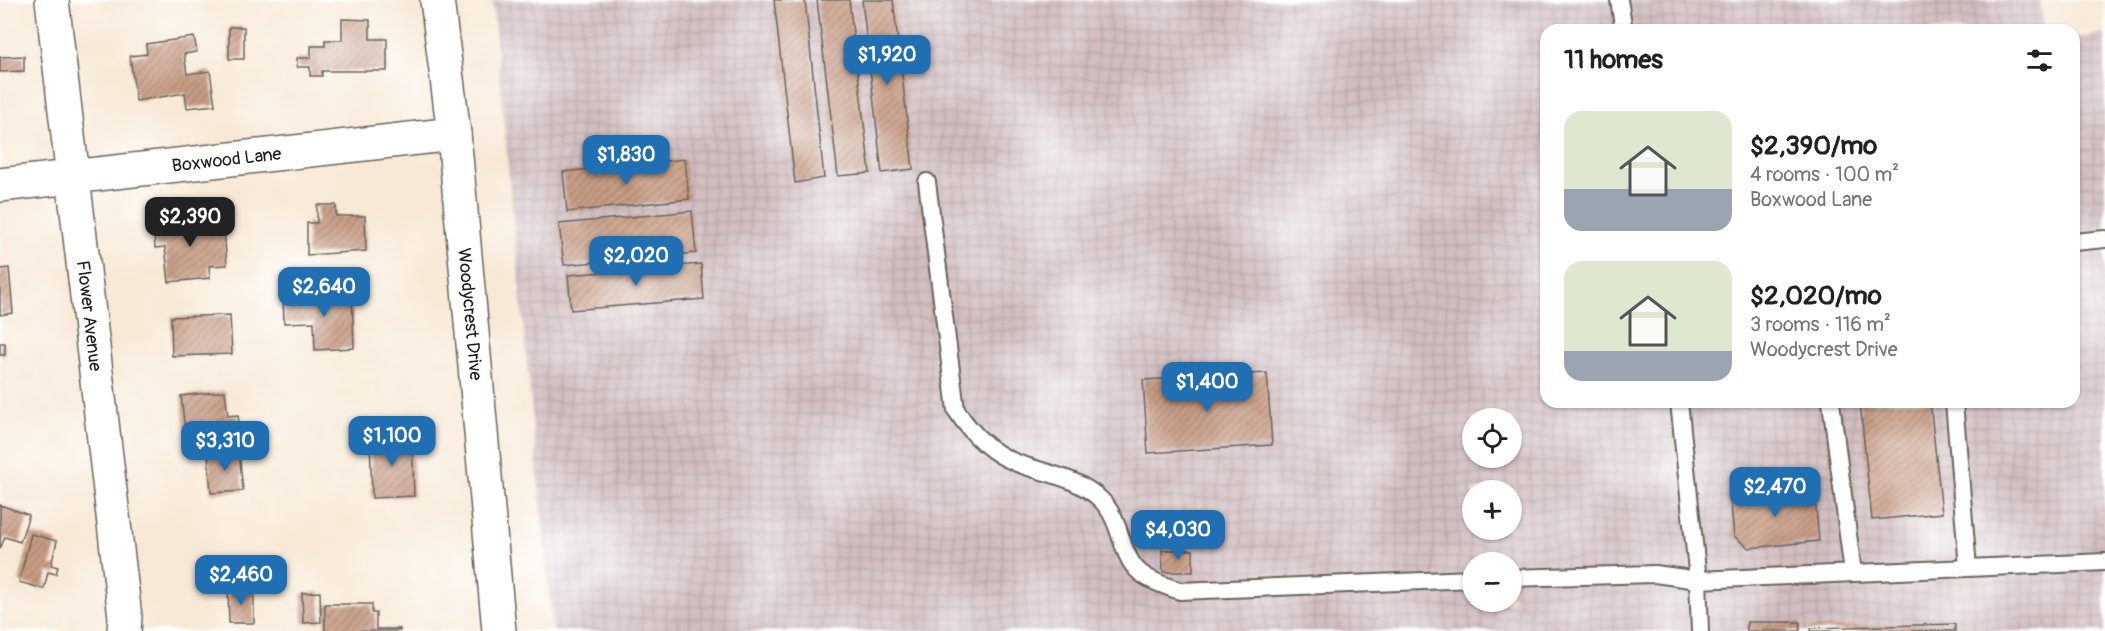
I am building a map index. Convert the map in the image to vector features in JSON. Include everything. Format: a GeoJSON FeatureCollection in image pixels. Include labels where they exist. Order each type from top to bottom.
{"type":"FeatureCollection","features":[{"type":"Feature","properties":{"kind":"street","name":"Flower Avenue"},"geometry":{"type":"LineString","coordinates":[[52,0],[125,617],[124,631]]}},
{"type":"Feature","properties":{"kind":"street","name":"Woodycrest Drive"},"geometry":{"type":"LineString","coordinates":[[437,0],[454,134],[499,631]]}},
{"type":"Feature","properties":{"kind":"street","name":"Boxwood Lane"},"geometry":{"type":"LineString","coordinates":[[0,185],[454,134]]}},
{"type":"Feature","properties":{"kind":"lane"},"geometry":{"type":"LineString","coordinates":[[1619,0],[1623,24]]}},
{"type":"Feature","properties":{"kind":"lane"},"geometry":{"type":"LineString","coordinates":[[927,182],[956,410],[971,433],[998,453],[1016,463],[1054,473],[1082,485],[1101,500],[1117,522],[1132,564],[1152,581],[1180,591],[1462,579]]}},
{"type":"Feature","properties":{"kind":"lane"},"geometry":{"type":"LineString","coordinates":[[2080,241],[2105,239]]}},
{"type":"Feature","properties":{"kind":"lane"},"geometry":{"type":"LineString","coordinates":[[1680,408],[1698,580],[1700,631]]}},
{"type":"Feature","properties":{"kind":"lane"},"geometry":{"type":"LineString","coordinates":[[1832,408],[1853,573]]}},
{"type":"Feature","properties":{"kind":"lane"},"geometry":{"type":"LineString","coordinates":[[1955,408],[1968,568]]}},
{"type":"Feature","properties":{"kind":"lane"},"geometry":{"type":"LineString","coordinates":[[1522,578],[1655,574],[1698,580],[2105,562]]}},
{"type":"Feature","properties":{"kind":"shaded area"},"geometry":{"type":"Polygon","coordinates":[[[492,0],[2040,0],[2043,24],[1540,24],[1540,408],[2080,408],[2080,37],[2105,34],[2105,631],[553,631],[492,0]]]}},
{"type":"Feature","properties":{"kind":"building"},"geometry":{"type":"Polygon","coordinates":[[[774,0],[805,0],[824,178],[795,183],[774,0]]]}},
{"type":"Feature","properties":{"kind":"building"},"geometry":{"type":"Polygon","coordinates":[[[817,0],[849,0],[870,173],[838,176],[817,0]]]}},
{"type":"Feature","properties":{"kind":"building"},"geometry":{"type":"Polygon","coordinates":[[[862,0],[893,0],[913,169],[882,173],[862,0]]]}},
{"type":"Feature","properties":{"kind":"building"},"geometry":{"type":"Polygon","coordinates":[[[342,19],[370,20],[370,39],[387,39],[387,71],[322,71],[322,76],[310,76],[310,67],[297,67],[297,58],[311,58],[311,46],[325,46],[325,40],[342,40],[342,19]]]}},
{"type":"Feature","properties":{"kind":"building"},"geometry":{"type":"Polygon","coordinates":[[[229,27],[244,27],[244,59],[229,59],[229,27]]]}},
{"type":"Feature","properties":{"kind":"building"},"geometry":{"type":"Polygon","coordinates":[[[194,37],[197,52],[184,54],[187,74],[210,71],[215,105],[187,108],[185,93],[136,101],[130,56],[147,54],[146,44],[194,37]]]}},
{"type":"Feature","properties":{"kind":"building"},"geometry":{"type":"Polygon","coordinates":[[[24,56],[24,71],[0,72],[0,57],[24,56]]]}},
{"type":"Feature","properties":{"kind":"building"},"geometry":{"type":"Polygon","coordinates":[[[685,159],[689,199],[567,212],[563,172],[685,159]]]}},
{"type":"Feature","properties":{"kind":"building"},"geometry":{"type":"Polygon","coordinates":[[[317,205],[336,205],[336,216],[365,216],[366,251],[307,255],[307,223],[317,223],[317,205]]]}},
{"type":"Feature","properties":{"kind":"building"},"geometry":{"type":"Polygon","coordinates":[[[692,211],[696,253],[564,265],[559,224],[692,211]]]}},
{"type":"Feature","properties":{"kind":"building"},"geometry":{"type":"Polygon","coordinates":[[[208,217],[209,231],[224,230],[227,265],[209,266],[210,278],[169,282],[165,247],[155,248],[153,222],[208,217]]]}},
{"type":"Feature","properties":{"kind":"building"},"geometry":{"type":"Polygon","coordinates":[[[701,264],[704,299],[571,310],[568,275],[701,264]]]}},
{"type":"Feature","properties":{"kind":"building"},"geometry":{"type":"Polygon","coordinates":[[[9,268],[13,313],[0,315],[0,269],[9,268]]]}},
{"type":"Feature","properties":{"kind":"building"},"geometry":{"type":"Polygon","coordinates":[[[352,293],[354,348],[315,350],[314,322],[284,323],[283,296],[352,293]]]}},
{"type":"Feature","properties":{"kind":"building"},"geometry":{"type":"Polygon","coordinates":[[[230,315],[232,354],[172,356],[171,317],[230,315]]]}},
{"type":"Feature","properties":{"kind":"building"},"geometry":{"type":"Polygon","coordinates":[[[0,343],[5,343],[5,355],[0,355],[0,343]]]}},
{"type":"Feature","properties":{"kind":"building"},"geometry":{"type":"Polygon","coordinates":[[[1267,373],[1272,445],[1148,453],[1143,380],[1267,373]]]}},
{"type":"Feature","properties":{"kind":"building"},"geometry":{"type":"Polygon","coordinates":[[[225,391],[228,416],[238,415],[241,439],[203,444],[202,436],[186,438],[181,396],[225,391]]]}},
{"type":"Feature","properties":{"kind":"building"},"geometry":{"type":"Polygon","coordinates":[[[1861,408],[1931,408],[1942,513],[1872,520],[1861,408]]]}},
{"type":"Feature","properties":{"kind":"building"},"geometry":{"type":"Polygon","coordinates":[[[412,436],[414,496],[372,498],[370,438],[412,436]]]}},
{"type":"Feature","properties":{"kind":"building"},"geometry":{"type":"Polygon","coordinates":[[[239,451],[243,491],[211,493],[208,453],[239,451]]]}},
{"type":"Feature","properties":{"kind":"building"},"geometry":{"type":"Polygon","coordinates":[[[1814,487],[1819,541],[1749,548],[1734,536],[1730,495],[1814,487]]]}},
{"type":"Feature","properties":{"kind":"building"},"geometry":{"type":"Polygon","coordinates":[[[0,505],[29,515],[20,542],[5,537],[0,549],[0,505]]]}},
{"type":"Feature","properties":{"kind":"building"},"geometry":{"type":"Polygon","coordinates":[[[31,534],[57,541],[51,565],[58,567],[56,574],[48,572],[44,589],[19,582],[31,534]]]}},
{"type":"Feature","properties":{"kind":"building"},"geometry":{"type":"Polygon","coordinates":[[[1162,550],[1193,550],[1193,572],[1163,572],[1162,550]]]}},
{"type":"Feature","properties":{"kind":"building"},"geometry":{"type":"Polygon","coordinates":[[[254,588],[254,623],[229,623],[228,589],[254,588]]]}},
{"type":"Feature","properties":{"kind":"building"},"geometry":{"type":"Polygon","coordinates":[[[320,592],[321,622],[303,623],[302,593],[320,592]]]}},
{"type":"Feature","properties":{"kind":"building"},"geometry":{"type":"Polygon","coordinates":[[[325,604],[372,604],[372,613],[376,613],[376,629],[400,629],[400,631],[325,631],[325,604]]]}},
{"type":"Feature","properties":{"kind":"building"},"geometry":{"type":"Polygon","coordinates":[[[1747,622],[1800,622],[1800,631],[1747,631],[1747,622]]]}},
{"type":"Feature","properties":{"kind":"building"},"geometry":{"type":"Polygon","coordinates":[[[1955,624],[1955,631],[1811,631],[1811,628],[1955,624]]]}}]}
